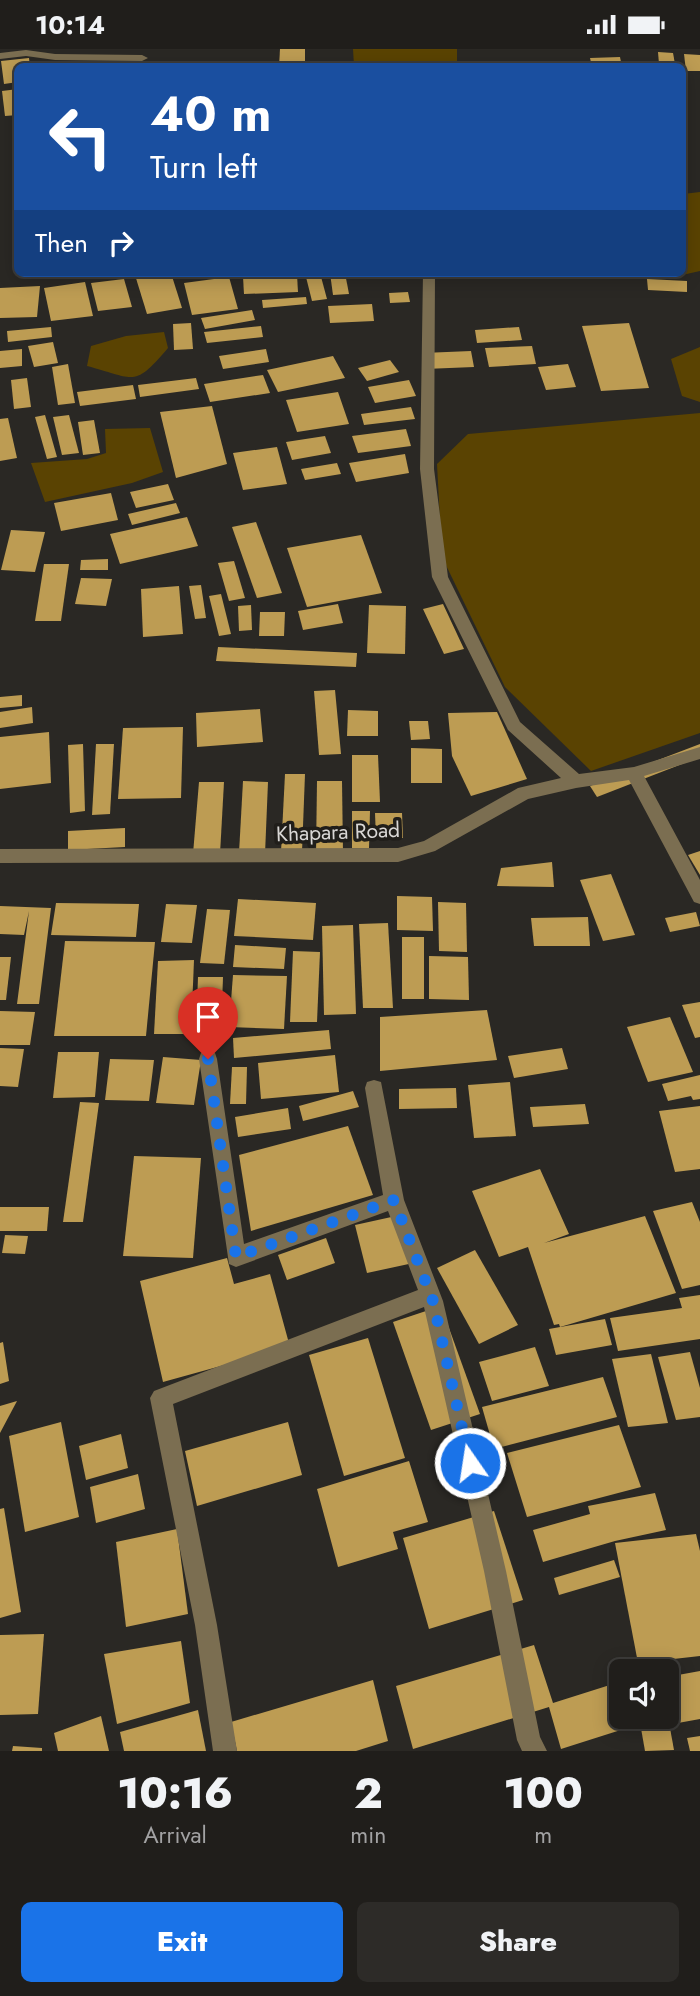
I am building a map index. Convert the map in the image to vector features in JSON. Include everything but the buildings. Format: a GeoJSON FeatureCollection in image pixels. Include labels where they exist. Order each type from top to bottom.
{"type":"FeatureCollection","features":[{"type":"Feature","properties":{"kind":"street"},"geometry":{"type":"LineString","coordinates":[[0,56],[26,53],[55,57],[142,58]]}},
{"type":"Feature","properties":{"kind":"street"},"geometry":{"type":"LineString","coordinates":[[429,277],[427,469],[440,577],[514,726],[576,781]]}},
{"type":"Feature","properties":{"kind":"street","name":"Khapara Road"},"geometry":{"type":"LineString","coordinates":[[0,856],[398,855],[429,846],[524,793],[576,781],[634,773],[700,753]]}},
{"type":"Feature","properties":{"kind":"street"},"geometry":{"type":"LineString","coordinates":[[634,773],[700,897]]}},
{"type":"Feature","properties":{"kind":"street"},"geometry":{"type":"LineString","coordinates":[[208,1059],[236,1257],[394,1200]]}},
{"type":"Feature","properties":{"kind":"street"},"geometry":{"type":"LineString","coordinates":[[374,1088],[394,1200],[430,1294],[492,1558],[529,1740],[534,1751]]}},
{"type":"Feature","properties":{"kind":"street"},"geometry":{"type":"LineString","coordinates":[[225,1751],[206,1625],[161,1398],[430,1294]]}},
{"type":"Feature","properties":{"kind":"shaded area"},"geometry":{"type":"Polygon","coordinates":[[[353,49],[457,49],[457,63],[354,63],[353,49]]]}},
{"type":"Feature","properties":{"kind":"shaded area"},"geometry":{"type":"Polygon","coordinates":[[[700,192],[700,271],[686,274],[686,194],[700,192]]]}},
{"type":"Feature","properties":{"kind":"shaded area"},"geometry":{"type":"Polygon","coordinates":[[[164,332],[168,348],[140,375],[125,377],[87,366],[91,346],[126,336],[164,332]]]}},
{"type":"Feature","properties":{"kind":"shaded area"},"geometry":{"type":"Polygon","coordinates":[[[700,347],[700,402],[682,396],[671,359],[700,347]]]}},
{"type":"Feature","properties":{"kind":"shaded area"},"geometry":{"type":"Polygon","coordinates":[[[700,413],[700,733],[591,771],[505,687],[442,557],[437,464],[468,434],[700,413]]]}},
{"type":"Feature","properties":{"kind":"shaded area"},"geometry":{"type":"Polygon","coordinates":[[[150,428],[163,472],[132,483],[45,502],[31,463],[87,459],[106,453],[105,429],[150,428]]]}},
{"type":"Feature","properties":{"kind":"route"},"geometry":{"type":"LineString","coordinates":[[208,1059],[236,1257],[394,1200],[433,1301],[470,1463]]}}]}
